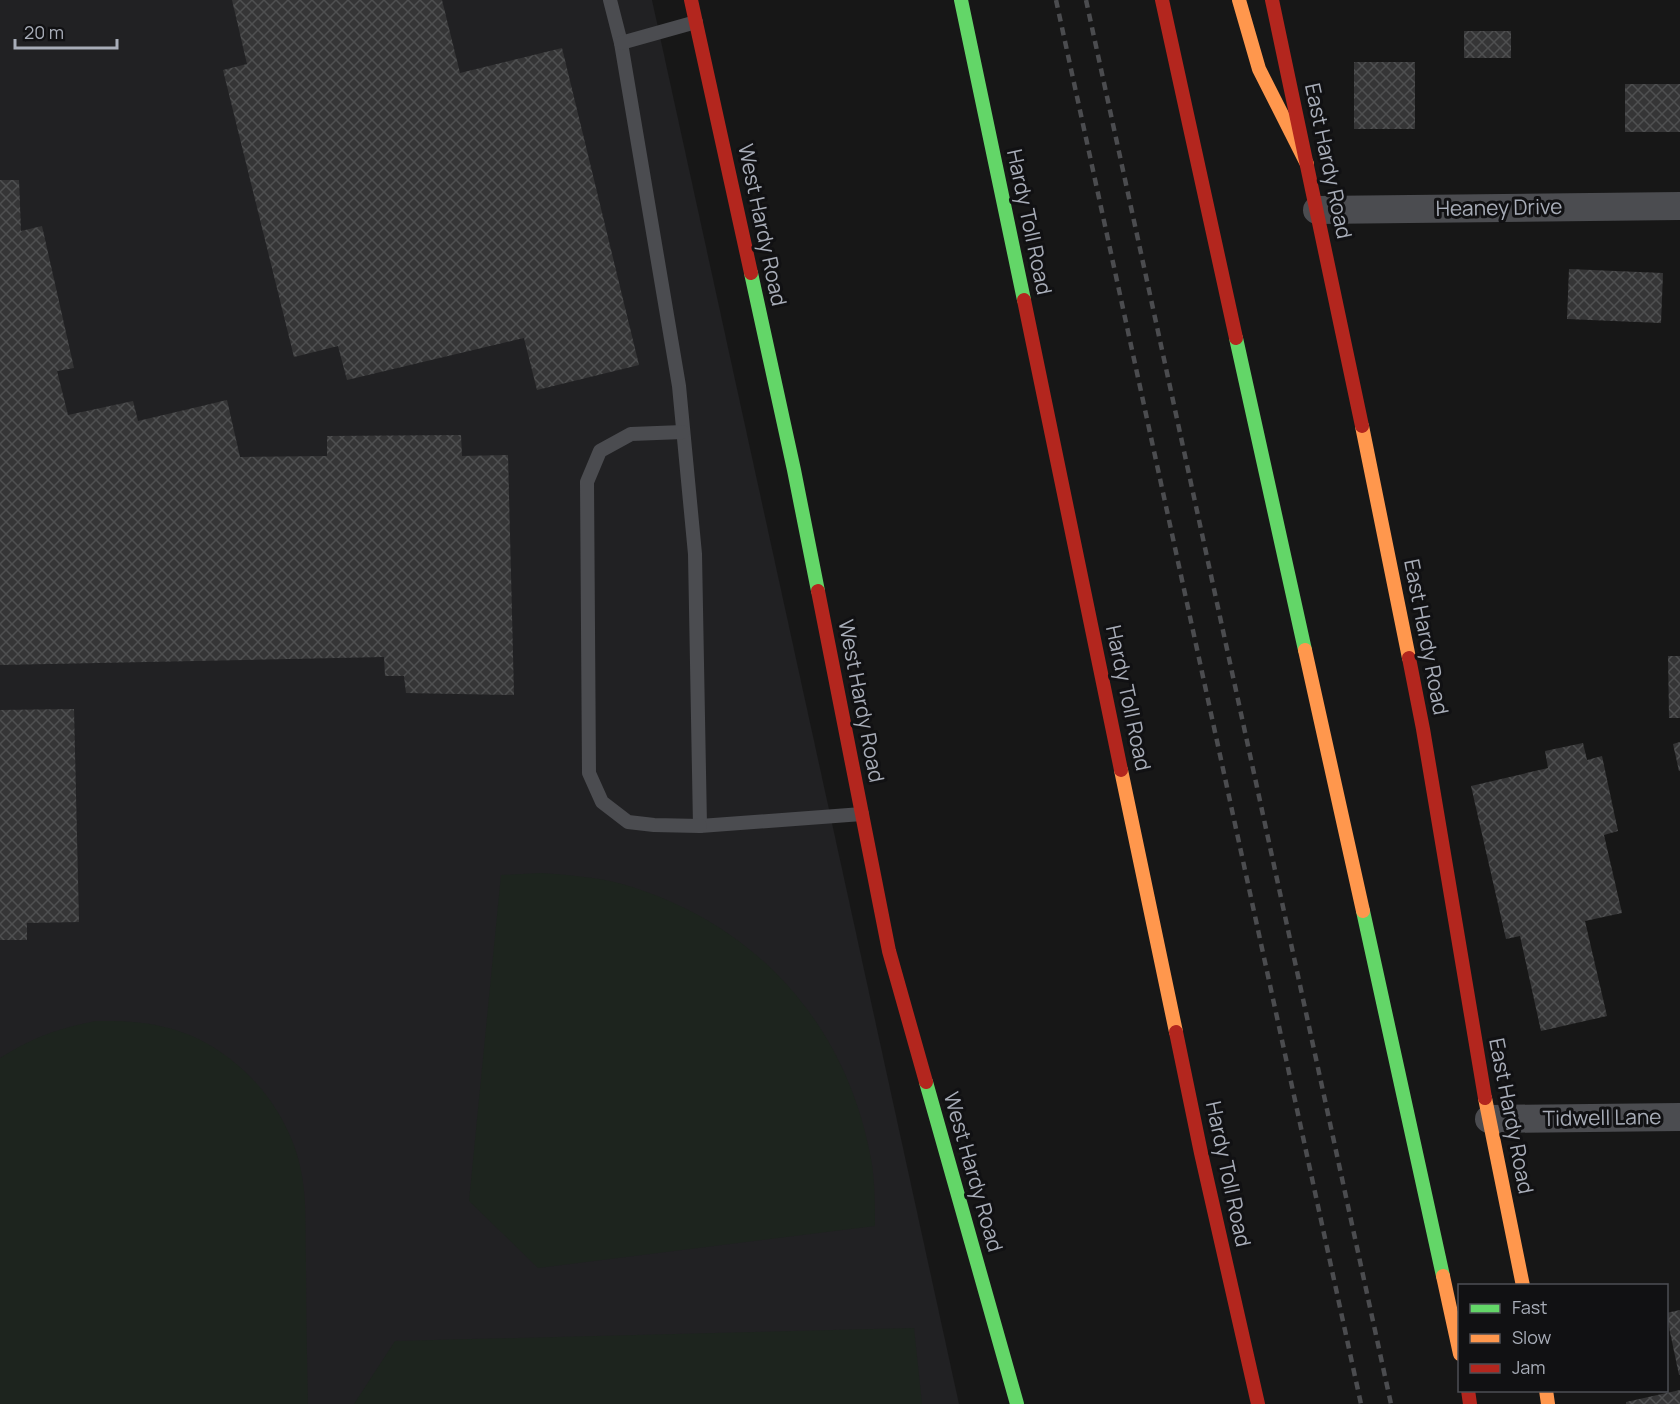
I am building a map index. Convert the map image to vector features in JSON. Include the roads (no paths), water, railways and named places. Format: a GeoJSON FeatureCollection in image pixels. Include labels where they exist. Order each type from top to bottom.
{"type":"FeatureCollection","features":[{"type":"Feature","properties":{"kind":"main road","name":"West Hardy Road"},"geometry":{"type":"LineString","coordinates":[[691,0],[794,470],[889,951],[1017,1404]]}},
{"type":"Feature","properties":{"kind":"main road","name":"Hardy Toll Road"},"geometry":{"type":"LineString","coordinates":[[961,0],[1201,1153],[1258,1404]]}},
{"type":"Feature","properties":{"kind":"main road"},"geometry":{"type":"LineString","coordinates":[[1162,0],[1458,1345]]}},
{"type":"Feature","properties":{"kind":"main road"},"geometry":{"type":"LineString","coordinates":[[1239,0],[1259,69],[1307,164]]}},
{"type":"Feature","properties":{"kind":"main road","name":"East Hardy Road"},"geometry":{"type":"LineString","coordinates":[[1272,0],[1423,729],[1489,1119],[1523,1284]]}},
{"type":"Feature","properties":{"kind":"street","name":"Heaney Drive"},"geometry":{"type":"LineString","coordinates":[[1317,210],[1680,206]]}},
{"type":"Feature","properties":{"kind":"street","name":"Tidwell Lane"},"geometry":{"type":"LineString","coordinates":[[1489,1119],[1680,1117]]}},
{"type":"Feature","properties":{"kind":"lane"},"geometry":{"type":"LineString","coordinates":[[610,0],[621,43],[679,386],[695,554],[700,826]]}},
{"type":"Feature","properties":{"kind":"lane"},"geometry":{"type":"LineString","coordinates":[[621,43],[696,22]]}},
{"type":"Feature","properties":{"kind":"lane"},"geometry":{"type":"LineString","coordinates":[[683,432],[631,434],[600,451],[587,482],[589,773],[602,802],[628,822],[654,825],[700,826],[862,814]]}},
{"type":"Feature","properties":{"kind":"railway"},"geometry":{"type":"LineString","coordinates":[[1056,0],[1361,1404]]}},
{"type":"Feature","properties":{"kind":"railway"},"geometry":{"type":"LineString","coordinates":[[1086,0],[1391,1404]]}}]}
